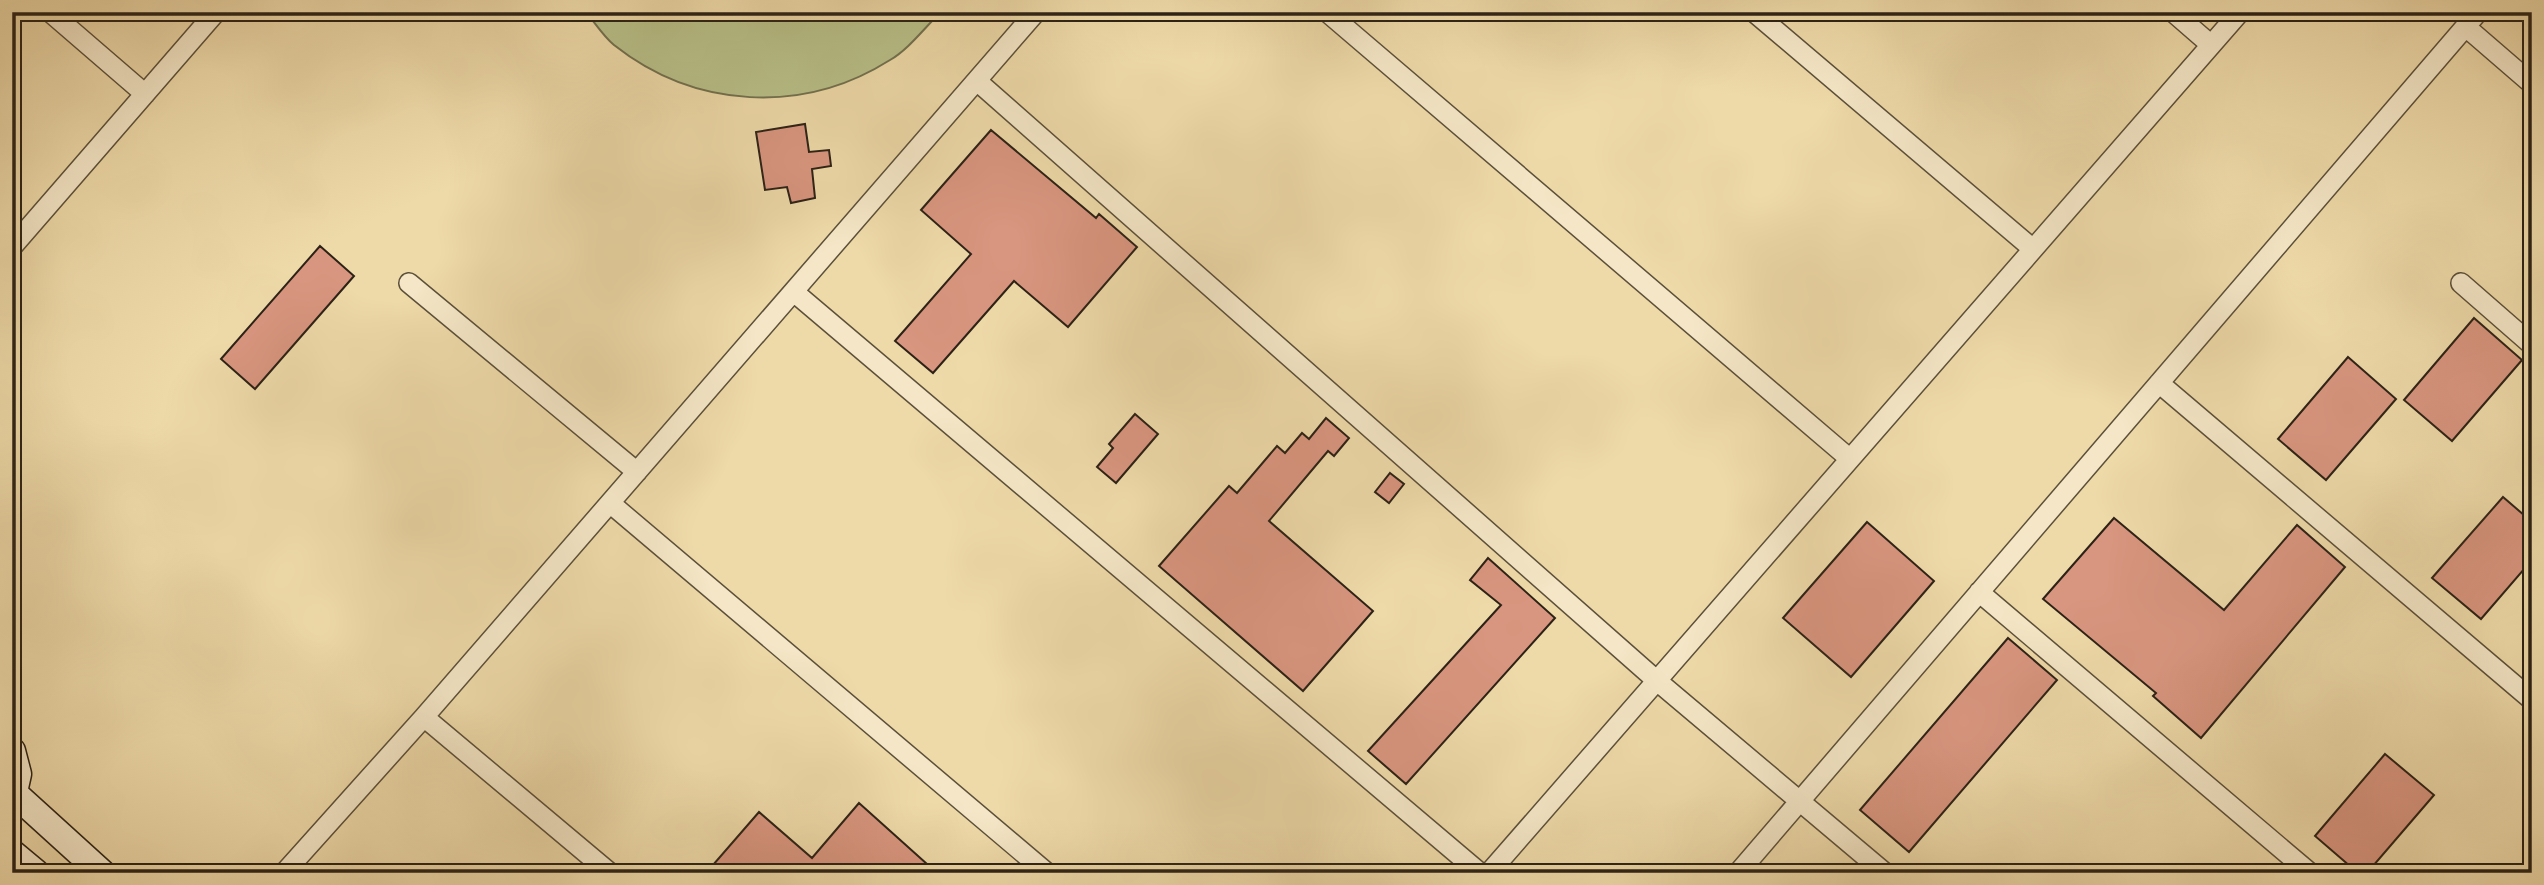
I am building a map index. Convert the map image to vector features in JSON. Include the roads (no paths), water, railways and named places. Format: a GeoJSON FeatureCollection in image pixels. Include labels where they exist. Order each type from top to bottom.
{"type":"FeatureCollection","features":[{"type":"Feature","properties":{"kind":"street"},"geometry":{"type":"LineString","coordinates":[[50,12],[145,94]]}},
{"type":"Feature","properties":{"kind":"street"},"geometry":{"type":"LineString","coordinates":[[12,247],[216,12]]}},
{"type":"Feature","properties":{"kind":"street"},"geometry":{"type":"LineString","coordinates":[[284,873],[424,717],[1036,12]]}},
{"type":"Feature","properties":{"kind":"street"},"geometry":{"type":"LineString","coordinates":[[1327,12],[1850,459]]}},
{"type":"Feature","properties":{"kind":"street"},"geometry":{"type":"LineString","coordinates":[[1754,12],[2034,249]]}},
{"type":"Feature","properties":{"kind":"street"},"geometry":{"type":"LineString","coordinates":[[2173,12],[2211,45]]}},
{"type":"Feature","properties":{"kind":"street"},"geometry":{"type":"LineString","coordinates":[[1489,873],[2240,12]]}},
{"type":"Feature","properties":{"kind":"street"},"geometry":{"type":"LineString","coordinates":[[1738,873],[2472,19],[2532,85]]}},
{"type":"Feature","properties":{"kind":"street"},"geometry":{"type":"LineString","coordinates":[[977,80],[1656,680],[1885,873]]}},
{"type":"Feature","properties":{"kind":"street"},"geometry":{"type":"LineString","coordinates":[[409,283],[637,472]]}},
{"type":"Feature","properties":{"kind":"street"},"geometry":{"type":"LineString","coordinates":[[2461,283],[2532,345]]}},
{"type":"Feature","properties":{"kind":"street"},"geometry":{"type":"LineString","coordinates":[[794,292],[1480,873]]}},
{"type":"Feature","properties":{"kind":"street"},"geometry":{"type":"LineString","coordinates":[[2159,383],[2532,700]]}},
{"type":"Feature","properties":{"kind":"street"},"geometry":{"type":"LineString","coordinates":[[610,503],[1047,873]]}},
{"type":"Feature","properties":{"kind":"street"},"geometry":{"type":"LineString","coordinates":[[1979,592],[2310,873]]}},
{"type":"Feature","properties":{"kind":"street"},"geometry":{"type":"LineString","coordinates":[[424,717],[610,873]]}},
{"type":"Feature","properties":{"kind":"street"},"geometry":{"type":"LineString","coordinates":[[12,751],[18,774],[14,797],[102,873]]}},
{"type":"Feature","properties":{"kind":"street"},"geometry":{"type":"LineString","coordinates":[[12,853],[36,873]]}}]}
